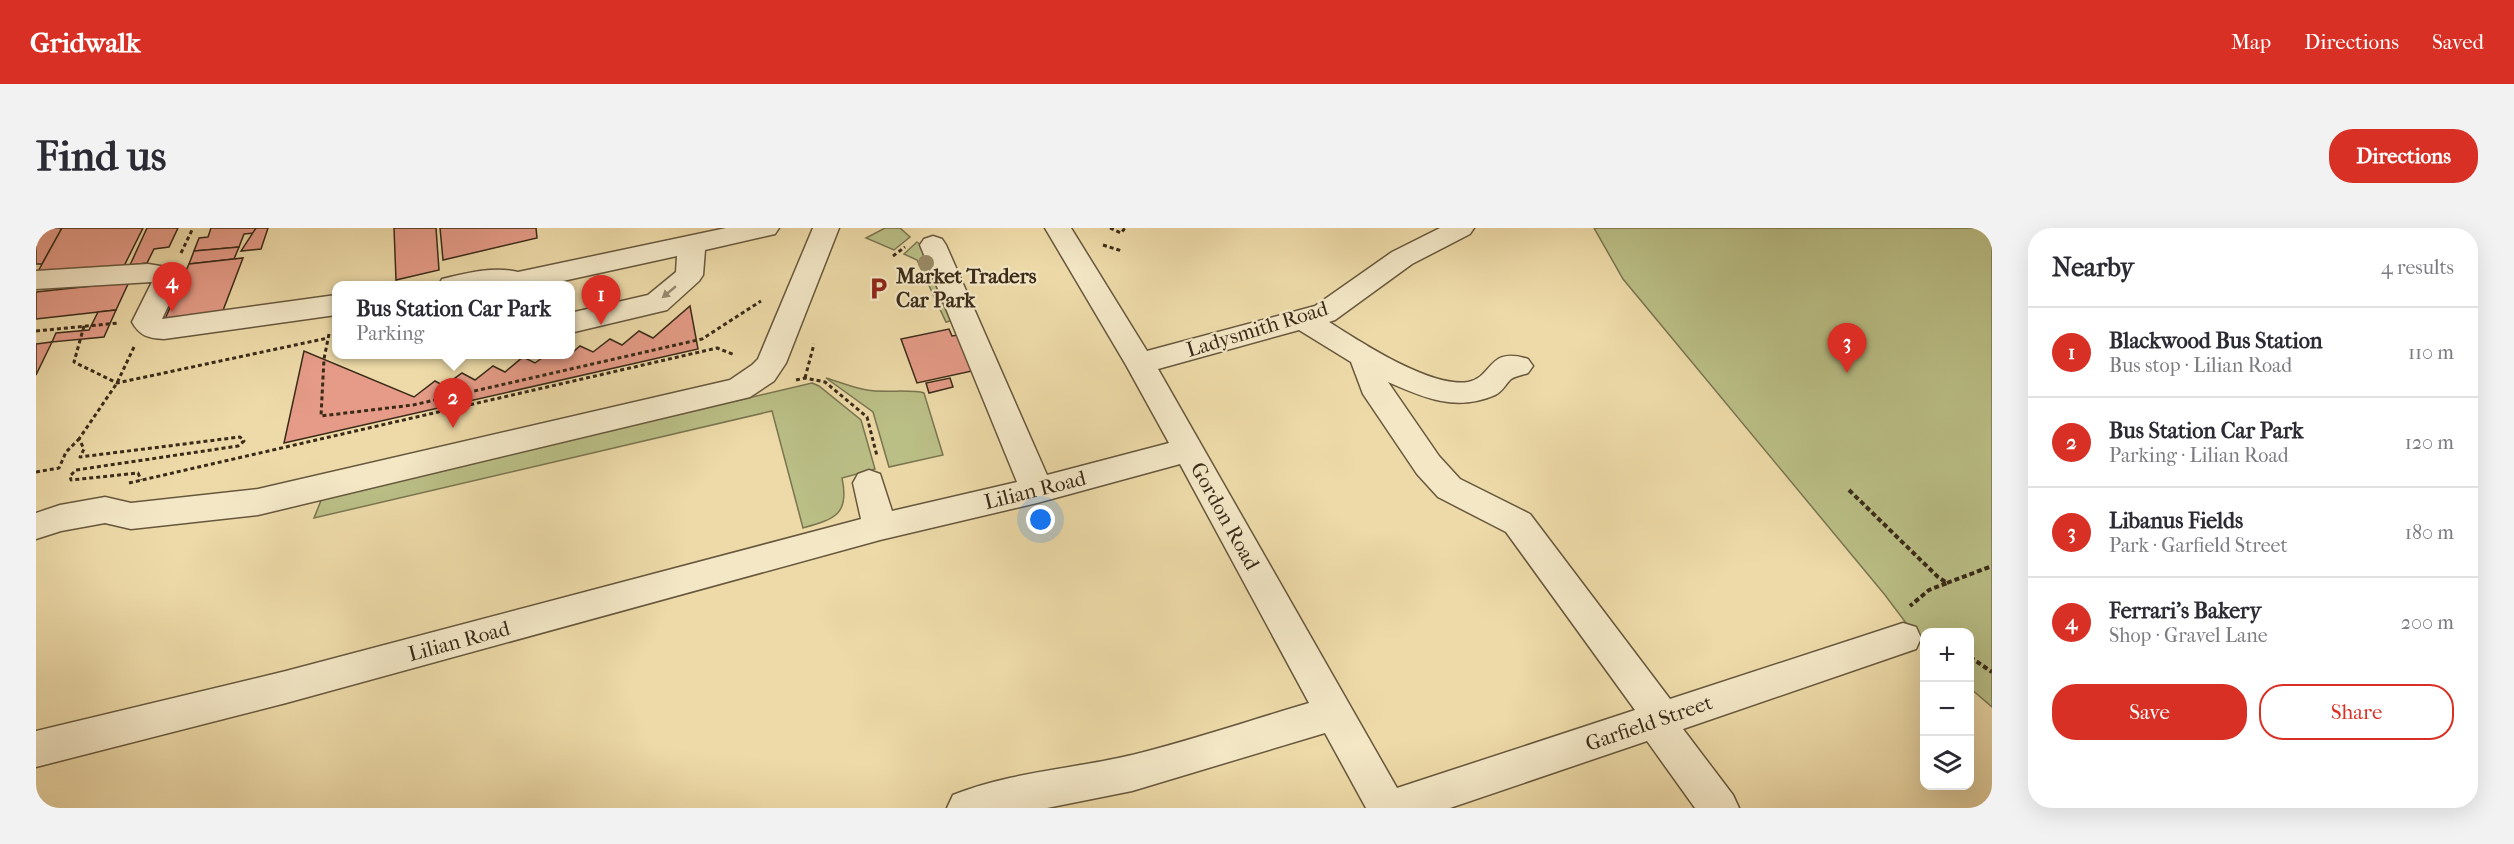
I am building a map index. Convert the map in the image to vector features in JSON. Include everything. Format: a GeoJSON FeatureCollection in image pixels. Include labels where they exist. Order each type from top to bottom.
{"type":"FeatureCollection","features":[{"type":"Feature","properties":{"kind":"street"},"geometry":{"type":"LineString","coordinates":[[524,281],[707,237],[766,228]]}},
{"type":"Feature","properties":{"kind":"street"},"geometry":{"type":"LineString","coordinates":[[36,526],[60,518],[105,510],[131,516],[258,502],[739,389],[763,373],[771,363],[826,228]]}},
{"type":"Feature","properties":{"kind":"street","name":"Gordon Road"},"geometry":{"type":"LineString","coordinates":[[1058,228],[1140,363],[1387,808]]}},
{"type":"Feature","properties":{"kind":"street","name":"Ladysmith Road"},"geometry":{"type":"LineString","coordinates":[[1140,363],[1325,313],[1402,258],[1461,228]]}},
{"type":"Feature","properties":{"kind":"street"},"geometry":{"type":"LineString","coordinates":[[575,322],[657,303],[689,275],[707,237]]}},
{"type":"Feature","properties":{"kind":"street"},"geometry":{"type":"LineString","coordinates":[[933,245],[1037,490]]}},
{"type":"Feature","properties":{"kind":"street"},"geometry":{"type":"LineString","coordinates":[[36,280],[147,273],[170,275],[146,322],[151,328],[164,329],[211,322],[289,323],[332,306]]}},
{"type":"Feature","properties":{"kind":"street"},"geometry":{"type":"LineString","coordinates":[[477,281],[502,277],[511,281]]}},
{"type":"Feature","properties":{"kind":"street"},"geometry":{"type":"LineString","coordinates":[[1303,319],[1419,385],[1444,393],[1466,393],[1486,387],[1504,367],[1518,366]]}},
{"type":"Feature","properties":{"kind":"street"},"geometry":{"type":"LineString","coordinates":[[1363,355],[1374,386],[1428,465],[1449,488],[1518,523],[1719,808]]}},
{"type":"Feature","properties":{"kind":"street","name":"Lilian Road"},"geometry":{"type":"LineString","coordinates":[[36,748],[286,687],[880,526],[1037,490],[1189,450]]}},
{"type":"Feature","properties":{"kind":"street"},"geometry":{"type":"LineString","coordinates":[[869,483],[880,526]]}},
{"type":"Feature","properties":{"kind":"street","name":"Garfield Street"},"geometry":{"type":"LineString","coordinates":[[1394,808],[1903,638]]}},
{"type":"Feature","properties":{"kind":"street"},"geometry":{"type":"LineString","coordinates":[[967,808],[1002,798],[1132,773],[1335,714]]}},
{"type":"Feature","properties":{"kind":"path"},"geometry":{"type":"LineString","coordinates":[[1110,228],[1121,232],[1125,228]]}},
{"type":"Feature","properties":{"kind":"path"},"geometry":{"type":"LineString","coordinates":[[1102,245],[1122,252]]}},
{"type":"Feature","properties":{"kind":"path"},"geometry":{"type":"LineString","coordinates":[[893,256],[898,252]]}},
{"type":"Feature","properties":{"kind":"path"},"geometry":{"type":"LineString","coordinates":[[324,359],[321,416],[413,405],[702,339],[724,322],[766,299]]}},
{"type":"Feature","properties":{"kind":"path"},"geometry":{"type":"LineString","coordinates":[[36,331],[85,325],[146,322],[117,383],[79,439],[66,452],[59,468],[36,472]]}},
{"type":"Feature","properties":{"kind":"path"},"geometry":{"type":"LineString","coordinates":[[85,325],[74,362],[117,383],[328,338]]}},
{"type":"Feature","properties":{"kind":"path"},"geometry":{"type":"LineString","coordinates":[[805,378],[813,357],[815,337]]}},
{"type":"Feature","properties":{"kind":"path"},"geometry":{"type":"LineString","coordinates":[[120,486],[717,348],[735,355],[759,342],[777,345]]}},
{"type":"Feature","properties":{"kind":"path"},"geometry":{"type":"LineString","coordinates":[[788,381],[805,378],[825,382],[867,417],[882,471],[869,483]]}},
{"type":"Feature","properties":{"kind":"path"},"geometry":{"type":"LineString","coordinates":[[79,439],[84,449],[80,456],[240,437],[244,441],[238,446],[76,470],[70,476],[71,480],[138,473],[141,480]]}},
{"type":"Feature","properties":{"kind":"path"},"geometry":{"type":"LineString","coordinates":[[1849,490],[1947,583]]}},
{"type":"Feature","properties":{"kind":"path"},"geometry":{"type":"LineString","coordinates":[[1903,638],[1899,614],[1929,590],[1992,566]]}},
{"type":"Feature","properties":{"kind":"path"},"geometry":{"type":"LineString","coordinates":[[1974,660],[1992,672]]}},
{"type":"Feature","properties":{"kind":"green space"},"geometry":{"type":"Polygon","coordinates":[[[885,228],[900,228],[910,237],[894,250],[866,238],[885,228]]]}},
{"type":"Feature","properties":{"kind":"green space"},"geometry":{"type":"Polygon","coordinates":[[[1594,228],[1992,228],[1992,707],[1974,691],[1974,628],[1920,628],[1920,642],[1885,595],[1623,279],[1594,228]]]}},
{"type":"Feature","properties":{"kind":"green space"},"geometry":{"type":"Polygon","coordinates":[[[917,242],[924,247],[958,319],[946,322],[917,260],[904,254],[917,242]]]}},
{"type":"Feature","properties":{"kind":"green space"},"geometry":{"type":"Polygon","coordinates":[[[826,378],[867,390],[924,393],[943,455],[889,467],[873,412],[826,378]]]}},
{"type":"Feature","properties":{"kind":"green space"},"geometry":{"type":"Polygon","coordinates":[[[812,383],[819,386],[861,420],[875,469],[842,478],[844,500],[837,514],[823,522],[803,528],[772,411],[314,518],[322,498],[812,383]]]}},
{"type":"Feature","properties":{"kind":"building"},"geometry":{"type":"Polygon","coordinates":[[[39,228],[62,228],[42,264],[36,264],[36,241],[40,235],[36,235],[36,232],[39,228]]]}},
{"type":"Feature","properties":{"kind":"building"},"geometry":{"type":"Polygon","coordinates":[[[62,228],[143,228],[124,266],[36,275],[62,228]]]}},
{"type":"Feature","properties":{"kind":"building"},"geometry":{"type":"Polygon","coordinates":[[[147,228],[178,228],[169,247],[154,249],[147,263],[130,265],[147,228]]]}},
{"type":"Feature","properties":{"kind":"building"},"geometry":{"type":"Polygon","coordinates":[[[211,228],[256,228],[254,233],[244,234],[239,247],[194,251],[199,238],[208,237],[211,228]]]}},
{"type":"Feature","properties":{"kind":"building"},"geometry":{"type":"Polygon","coordinates":[[[256,228],[268,228],[261,249],[241,251],[256,228]]]}},
{"type":"Feature","properties":{"kind":"building"},"geometry":{"type":"Polygon","coordinates":[[[394,228],[436,228],[439,270],[396,280],[394,228]]]}},
{"type":"Feature","properties":{"kind":"building"},"geometry":{"type":"Polygon","coordinates":[[[440,228],[536,228],[537,238],[443,260],[440,228]]]}},
{"type":"Feature","properties":{"kind":"building"},"geometry":{"type":"Polygon","coordinates":[[[239,247],[234,259],[189,264],[194,251],[239,247]]]}},
{"type":"Feature","properties":{"kind":"building"},"geometry":{"type":"Polygon","coordinates":[[[243,258],[222,313],[165,319],[189,264],[243,258]]]}},
{"type":"Feature","properties":{"kind":"building"},"geometry":{"type":"Polygon","coordinates":[[[129,282],[116,310],[36,319],[36,292],[129,282]]]}},
{"type":"Feature","properties":{"kind":"building"},"geometry":{"type":"Polygon","coordinates":[[[690,306],[698,349],[284,443],[304,351],[414,397],[435,381],[444,386],[462,373],[475,380],[493,366],[505,372],[521,359],[535,363],[540,359],[575,359],[575,350],[580,346],[593,352],[610,339],[622,345],[639,331],[653,338],[690,306]]]}},
{"type":"Feature","properties":{"kind":"building"},"geometry":{"type":"Polygon","coordinates":[[[116,310],[104,337],[52,342],[56,333],[89,330],[98,312],[116,310]]]}},
{"type":"Feature","properties":{"kind":"building"},"geometry":{"type":"Polygon","coordinates":[[[949,329],[952,336],[958,335],[972,371],[917,383],[901,339],[949,329]]]}},
{"type":"Feature","properties":{"kind":"building"},"geometry":{"type":"Polygon","coordinates":[[[52,342],[36,375],[36,344],[52,342]]]}},
{"type":"Feature","properties":{"kind":"building"},"geometry":{"type":"Polygon","coordinates":[[[950,378],[953,387],[929,393],[926,383],[950,378]]]}},
{"type":"Feature","properties":{"kind":"place","name":"Market Traders Car Park"},"geometry":{"type":"Point","coordinates":[878,288]}},
{"type":"Feature","properties":{"kind":"place","name":"Ferrari's Bakery"},"geometry":{"type":"Point","coordinates":[172,312]}},
{"type":"Feature","properties":{"kind":"place","name":"Blackwood Bus Station"},"geometry":{"type":"Point","coordinates":[601,325]}},
{"type":"Feature","properties":{"kind":"place","name":"Libanus Fields"},"geometry":{"type":"Point","coordinates":[1847,373]}},
{"type":"Feature","properties":{"kind":"place","name":"Bus Station Car Park"},"geometry":{"type":"Point","coordinates":[453,428]}}]}
